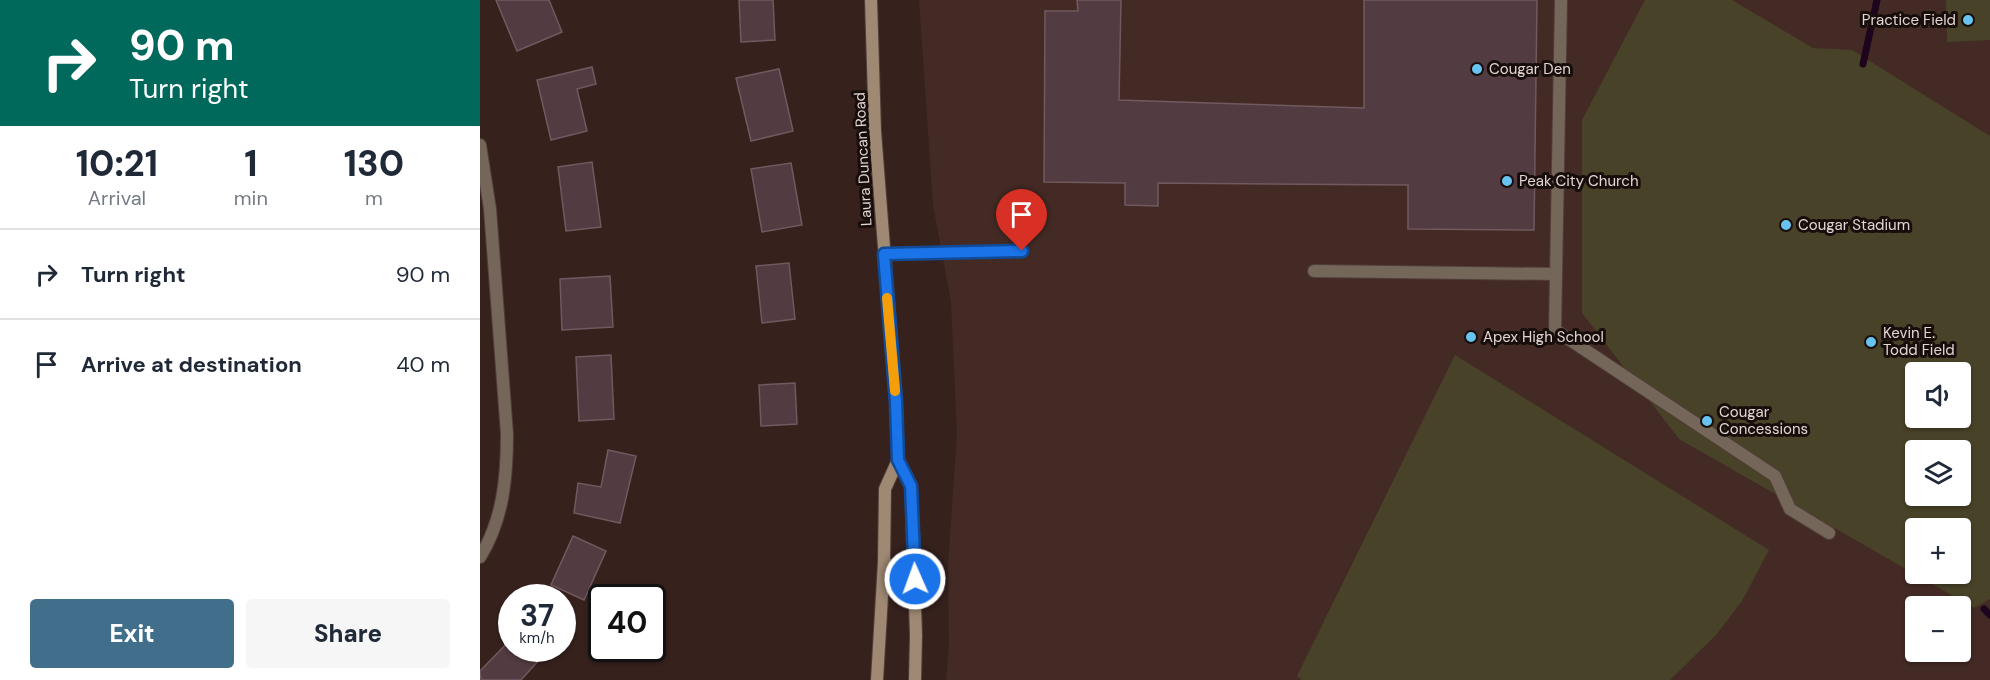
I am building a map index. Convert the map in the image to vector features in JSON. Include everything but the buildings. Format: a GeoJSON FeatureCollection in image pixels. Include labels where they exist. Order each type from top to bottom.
{"type":"FeatureCollection","features":[{"type":"Feature","properties":{"kind":"street","name":"Laura Duncan Road"},"geometry":{"type":"LineString","coordinates":[[871,0],[875,131],[896,402],[898,460],[911,486],[915,680]]}},
{"type":"Feature","properties":{"kind":"street"},"geometry":{"type":"LineString","coordinates":[[1561,0],[1555,330],[1775,476],[1790,509],[1829,533]]}},
{"type":"Feature","properties":{"kind":"street"},"geometry":{"type":"LineString","coordinates":[[480,145],[490,209],[507,469],[498,517],[489,543],[480,557]]}},
{"type":"Feature","properties":{"kind":"street"},"geometry":{"type":"LineString","coordinates":[[884,254],[1022,251]]}},
{"type":"Feature","properties":{"kind":"street"},"geometry":{"type":"LineString","coordinates":[[1314,271],[1555,274]]}},
{"type":"Feature","properties":{"kind":"street","name":"Laura Duncan Road"},"geometry":{"type":"LineString","coordinates":[[877,680],[884,562],[885,489],[898,460]]}},
{"type":"Feature","properties":{"kind":"street"},"geometry":{"type":"LineString","coordinates":[[884,562],[894,567],[906,581],[915,601]]}},
{"type":"Feature","properties":{"kind":"shaded area","name":"Apex High School"},"geometry":{"type":"Polygon","coordinates":[[[919,0],[1990,0],[1990,680],[946,680],[949,644],[948,565],[957,434],[951,302],[933,205],[919,0]]]}},
{"type":"Feature","properties":{"kind":"shaded area","name":"Cougar Stadium"},"geometry":{"type":"Polygon","coordinates":[[[1645,0],[1732,0],[1813,48],[1852,50],[1990,136],[1990,599],[1974,608],[1971,606],[1971,596],[1953,596],[1932,584],[1971,584],[1971,518],[1905,518],[1905,568],[1679,439],[1582,313],[1582,120],[1645,0]]]}},
{"type":"Feature","properties":{"kind":"shaded area","name":"Practice Field"},"geometry":{"type":"Polygon","coordinates":[[[1946,0],[1990,0],[1990,40],[1947,42],[1946,0]]]}},
{"type":"Feature","properties":{"kind":"shaded area"},"geometry":{"type":"Polygon","coordinates":[[[1455,355],[1769,550],[1742,601],[1716,635],[1670,680],[1302,680],[1297,676],[1455,355]]]}},
{"type":"Feature","properties":{"kind":"waterway"},"geometry":{"type":"LineString","coordinates":[[1863,64],[1877,0]]}},
{"type":"Feature","properties":{"kind":"waterway"},"geometry":{"type":"LineString","coordinates":[[1984,609],[1990,615]]}},
{"type":"Feature","properties":{"kind":"slow traffic"},"geometry":{"type":"LineString","coordinates":[[887,298],[895,391]]}},
{"type":"Feature","properties":{"kind":"place","name":"Practice Field"},"geometry":{"type":"Point","coordinates":[1968,20]}},
{"type":"Feature","properties":{"kind":"place","name":"Cougar Den"},"geometry":{"type":"Point","coordinates":[1477,69]}},
{"type":"Feature","properties":{"kind":"place","name":"Peak City Church"},"geometry":{"type":"Point","coordinates":[1507,181]}},
{"type":"Feature","properties":{"kind":"place","name":"Cougar Stadium"},"geometry":{"type":"Point","coordinates":[1786,225]}},
{"type":"Feature","properties":{"kind":"place","name":"Apex High School"},"geometry":{"type":"Point","coordinates":[1471,337]}},
{"type":"Feature","properties":{"kind":"place","name":"Kevin E. Todd Field"},"geometry":{"type":"Point","coordinates":[1871,342]}},
{"type":"Feature","properties":{"kind":"place","name":"Cougar Concessions"},"geometry":{"type":"Point","coordinates":[1707,421]}},
{"type":"Feature","properties":{"kind":"route"},"geometry":{"type":"LineString","coordinates":[[915,579],[911,486],[898,460],[896,402],[884,254],[1022,251]]}}]}
